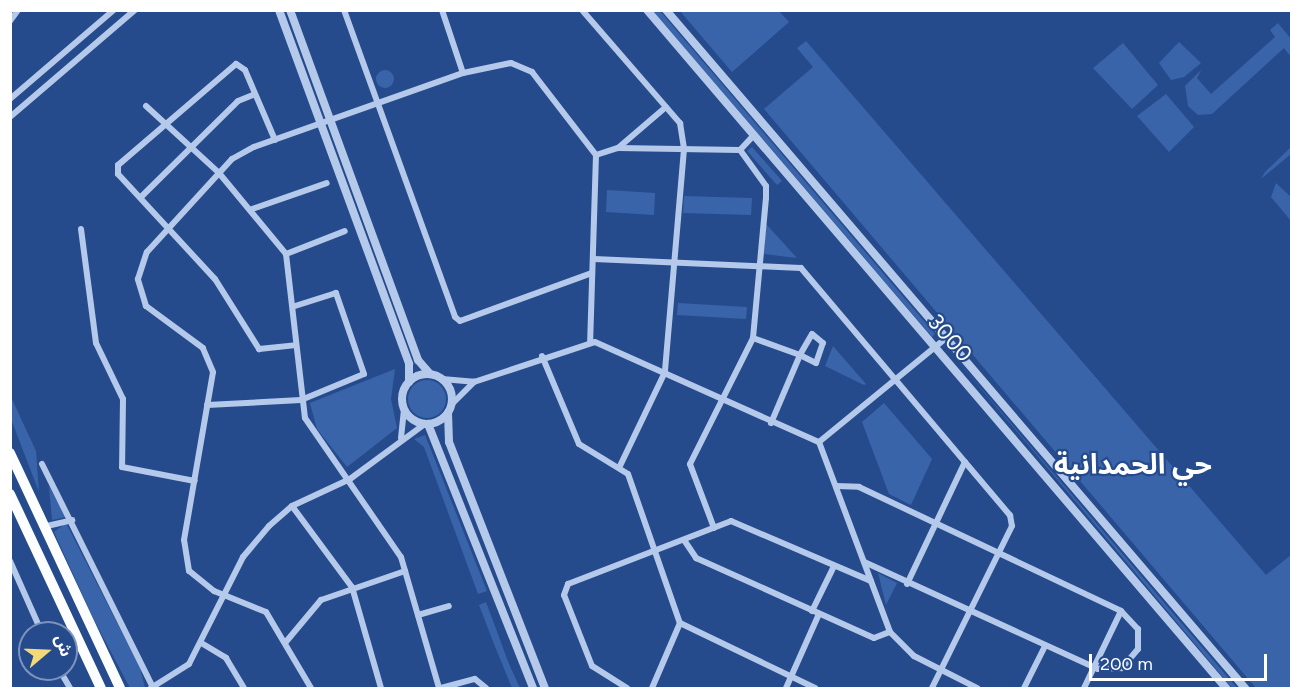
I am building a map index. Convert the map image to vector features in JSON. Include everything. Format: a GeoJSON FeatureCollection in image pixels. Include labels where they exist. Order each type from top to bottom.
{"type":"FeatureCollection","features":[{"type":"Feature","properties":{"kind":"highway"},"geometry":{"type":"LineString","coordinates":[[10,453],[120,688]]}},
{"type":"Feature","properties":{"kind":"highway"},"geometry":{"type":"LineString","coordinates":[[10,494],[101,688]]}},
{"type":"Feature","properties":{"kind":"street"},"geometry":{"type":"LineString","coordinates":[[10,21],[18,10]]}},
{"type":"Feature","properties":{"kind":"street"},"geometry":{"type":"LineString","coordinates":[[10,99],[114,10]]}},
{"type":"Feature","properties":{"kind":"street"},"geometry":{"type":"LineString","coordinates":[[10,117],[135,10]]}},
{"type":"Feature","properties":{"kind":"street"},"geometry":{"type":"LineString","coordinates":[[279,10],[409,364],[409,382],[402,395],[404,410],[401,439]]}},
{"type":"Feature","properties":{"kind":"street"},"geometry":{"type":"LineString","coordinates":[[290,10],[418,360],[430,374],[442,379],[474,382],[542,356],[590,342],[665,372],[771,423],[819,442],[890,632],[914,656],[977,688]]}},
{"type":"Feature","properties":{"kind":"street"},"geometry":{"type":"LineString","coordinates":[[345,10],[376,103],[460,321],[592,273]]}},
{"type":"Feature","properties":{"kind":"street"},"geometry":{"type":"LineString","coordinates":[[442,10],[463,73]]}},
{"type":"Feature","properties":{"kind":"street"},"geometry":{"type":"LineString","coordinates":[[582,10],[680,123],[684,149],[665,372],[620,466]]}},
{"type":"Feature","properties":{"kind":"street","name":"3000"},"geometry":{"type":"LineString","coordinates":[[647,10],[1226,688]]}},
{"type":"Feature","properties":{"kind":"street","name":"3000"},"geometry":{"type":"LineString","coordinates":[[666,10],[1245,688]]}},
{"type":"Feature","properties":{"kind":"street"},"geometry":{"type":"LineString","coordinates":[[311,688],[266,612],[223,595],[189,571],[185,558],[195,481],[207,405],[213,390],[206,353],[156,316],[140,293],[140,264],[232,159],[275,140],[463,73],[511,63],[532,72],[596,155],[590,342]]}},
{"type":"Feature","properties":{"kind":"street"},"geometry":{"type":"LineString","coordinates":[[275,140],[245,70],[236,64],[164,123],[118,165],[118,174],[172,229],[224,291],[259,349],[296,345]]}},
{"type":"Feature","properties":{"kind":"street"},"geometry":{"type":"LineString","coordinates":[[141,197],[238,101],[255,94]]}},
{"type":"Feature","properties":{"kind":"street"},"geometry":{"type":"LineString","coordinates":[[146,106],[219,173],[252,209],[286,254],[295,306],[301,400],[313,434],[350,478],[391,537],[405,571],[440,688],[475,679],[486,688]]}},
{"type":"Feature","properties":{"kind":"street"},"geometry":{"type":"LineString","coordinates":[[618,148],[666,107]]}},
{"type":"Feature","properties":{"kind":"street"},"geometry":{"type":"LineString","coordinates":[[596,155],[618,148],[740,150],[753,136]]}},
{"type":"Feature","properties":{"kind":"street"},"geometry":{"type":"LineString","coordinates":[[714,528],[690,464],[753,338],[757,265],[766,186],[740,150]]}},
{"type":"Feature","properties":{"kind":"street"},"geometry":{"type":"LineString","coordinates":[[252,209],[327,183]]}},
{"type":"Feature","properties":{"kind":"street"},"geometry":{"type":"LineString","coordinates":[[81,228],[96,343],[123,399],[119,461],[126,471],[195,481]]}},
{"type":"Feature","properties":{"kind":"street"},"geometry":{"type":"LineString","coordinates":[[286,254],[345,231]]}},
{"type":"Feature","properties":{"kind":"street"},"geometry":{"type":"LineString","coordinates":[[594,259],[801,268],[1010,515],[1013,522],[932,688]]}},
{"type":"Feature","properties":{"kind":"street"},"geometry":{"type":"LineString","coordinates":[[207,405],[301,400],[364,374],[336,293],[295,306]]}},
{"type":"Feature","properties":{"kind":"street"},"geometry":{"type":"LineString","coordinates":[[753,338],[800,355],[816,363],[823,343],[812,334],[800,355],[771,423]]}},
{"type":"Feature","properties":{"kind":"street"},"geometry":{"type":"LineString","coordinates":[[819,442],[896,382],[946,338]]}},
{"type":"Feature","properties":{"kind":"street"},"geometry":{"type":"LineString","coordinates":[[542,356],[579,444],[620,466],[628,474],[680,623],[652,688]]}},
{"type":"Feature","properties":{"kind":"street"},"geometry":{"type":"LineString","coordinates":[[409,382],[430,374]]}},
{"type":"Feature","properties":{"kind":"street"},"geometry":{"type":"LineString","coordinates":[[442,379],[451,391],[449,442],[545,688]]}},
{"type":"Feature","properties":{"kind":"street"},"geometry":{"type":"LineString","coordinates":[[42,464],[72,520],[152,688],[189,664],[203,644],[223,595],[243,558],[292,506],[350,478],[401,439],[450,409],[474,382]]}},
{"type":"Feature","properties":{"kind":"street"},"geometry":{"type":"LineString","coordinates":[[404,410],[426,424],[533,688]]}},
{"type":"Feature","properties":{"kind":"street"},"geometry":{"type":"LineString","coordinates":[[907,584],[965,462]]}},
{"type":"Feature","properties":{"kind":"street"},"geometry":{"type":"LineString","coordinates":[[836,486],[858,487],[1121,610],[1138,629],[1136,654],[1118,669],[1093,668],[907,584],[864,562]]}},
{"type":"Feature","properties":{"kind":"street"},"geometry":{"type":"LineString","coordinates":[[292,506],[352,587],[381,688]]}},
{"type":"Feature","properties":{"kind":"street"},"geometry":{"type":"LineString","coordinates":[[47,526],[72,520]]}},
{"type":"Feature","properties":{"kind":"street"},"geometry":{"type":"LineString","coordinates":[[627,688],[592,666],[563,589],[731,521],[871,581]]}},
{"type":"Feature","properties":{"kind":"street"},"geometry":{"type":"LineString","coordinates":[[684,540],[696,558],[874,638],[890,632]]}},
{"type":"Feature","properties":{"kind":"street"},"geometry":{"type":"LineString","coordinates":[[10,561],[37,621]]}},
{"type":"Feature","properties":{"kind":"street"},"geometry":{"type":"LineString","coordinates":[[786,688],[834,566]]}},
{"type":"Feature","properties":{"kind":"street"},"geometry":{"type":"LineString","coordinates":[[285,643],[321,600],[352,587],[405,571]]}},
{"type":"Feature","properties":{"kind":"street"},"geometry":{"type":"LineString","coordinates":[[418,615],[448,606]]}},
{"type":"Feature","properties":{"kind":"street"},"geometry":{"type":"LineString","coordinates":[[1084,688],[1121,610]]}},
{"type":"Feature","properties":{"kind":"street"},"geometry":{"type":"LineString","coordinates":[[680,623],[816,688]]}},
{"type":"Feature","properties":{"kind":"street"},"geometry":{"type":"LineString","coordinates":[[510,630],[520,626]]}},
{"type":"Feature","properties":{"kind":"street"},"geometry":{"type":"LineString","coordinates":[[203,644],[226,658],[244,688]]}},
{"type":"Feature","properties":{"kind":"street"},"geometry":{"type":"LineString","coordinates":[[1024,688],[1045,646]]}},
{"type":"Feature","properties":{"kind":"shaded area"},"geometry":{"type":"Polygon","coordinates":[[[653,11],[660,11],[935,334],[932,337],[653,11]]]}},
{"type":"Feature","properties":{"kind":"shaded area"},"geometry":{"type":"Polygon","coordinates":[[[680,11],[779,11],[789,22],[732,72],[680,11]]]}},
{"type":"Feature","properties":{"kind":"shaded area"},"geometry":{"type":"Polygon","coordinates":[[[1278,23],[1291,39],[1291,57],[1284,48],[1212,114],[1198,115],[1188,106],[1185,86],[1201,70],[1197,78],[1211,94],[1275,37],[1270,30],[1278,23]]]}},
{"type":"Feature","properties":{"kind":"shaded area"},"geometry":{"type":"Polygon","coordinates":[[[806,41],[1266,575],[1291,555],[1291,688],[1256,688],[764,109],[813,67],[797,48],[806,41]]]}},
{"type":"Feature","properties":{"kind":"shaded area"},"geometry":{"type":"Polygon","coordinates":[[[1179,42],[1201,63],[1184,77],[1171,80],[1159,63],[1179,42]]]}},
{"type":"Feature","properties":{"kind":"shaded area"},"geometry":{"type":"Polygon","coordinates":[[[1123,43],[1158,85],[1132,109],[1093,68],[1123,43]]]}},
{"type":"Feature","properties":{"kind":"shaded area"},"geometry":{"type":"Polygon","coordinates":[[[385,70],[391,73],[394,79],[391,85],[385,88],[379,85],[376,79],[379,73],[385,70]]]}},
{"type":"Feature","properties":{"kind":"shaded area"},"geometry":{"type":"Polygon","coordinates":[[[1166,94],[1194,127],[1169,152],[1137,116],[1166,94]]]}},
{"type":"Feature","properties":{"kind":"shaded area"},"geometry":{"type":"Polygon","coordinates":[[[752,147],[782,181],[777,185],[747,151],[752,147]]]}},
{"type":"Feature","properties":{"kind":"shaded area"},"geometry":{"type":"Polygon","coordinates":[[[1291,147],[1291,154],[1261,179],[1265,172],[1291,147]]]}},
{"type":"Feature","properties":{"kind":"shaded area"},"geometry":{"type":"Polygon","coordinates":[[[1276,183],[1291,197],[1291,221],[1271,197],[1276,183]]]}},
{"type":"Feature","properties":{"kind":"shaded area"},"geometry":{"type":"Polygon","coordinates":[[[607,190],[655,193],[654,215],[606,212],[607,190]]]}},
{"type":"Feature","properties":{"kind":"shaded area"},"geometry":{"type":"Polygon","coordinates":[[[684,196],[752,198],[751,215],[683,213],[684,196]]]}},
{"type":"Feature","properties":{"kind":"shaded area"},"geometry":{"type":"Polygon","coordinates":[[[766,224],[797,258],[764,254],[766,224]]]}},
{"type":"Feature","properties":{"kind":"shaded area"},"geometry":{"type":"Polygon","coordinates":[[[678,303],[747,307],[746,319],[677,315],[678,303]]]}},
{"type":"Feature","properties":{"kind":"shaded area"},"geometry":{"type":"Polygon","coordinates":[[[833,346],[866,384],[825,366],[833,346]]]}},
{"type":"Feature","properties":{"kind":"shaded area"},"geometry":{"type":"Polygon","coordinates":[[[945,346],[1237,688],[1232,688],[945,346]]]}},
{"type":"Feature","properties":{"kind":"shaded area"},"geometry":{"type":"Polygon","coordinates":[[[395,369],[391,399],[397,428],[347,467],[317,429],[310,403],[395,369]]]}},
{"type":"Feature","properties":{"kind":"shaded area"},"geometry":{"type":"Polygon","coordinates":[[[427,380],[440,386],[446,399],[440,412],[427,418],[414,412],[408,399],[414,386],[427,380]]]}},
{"type":"Feature","properties":{"kind":"shaded area"},"geometry":{"type":"Polygon","coordinates":[[[11,397],[36,451],[39,492],[11,419],[11,397]]]}},
{"type":"Feature","properties":{"kind":"shaded area"},"geometry":{"type":"Polygon","coordinates":[[[884,403],[932,459],[911,505],[889,494],[862,422],[884,403]]]}},
{"type":"Feature","properties":{"kind":"shaded area"},"geometry":{"type":"Polygon","coordinates":[[[425,435],[487,591],[478,594],[424,447],[414,439],[425,435]]]}},
{"type":"Feature","properties":{"kind":"shaded area"},"geometry":{"type":"Polygon","coordinates":[[[49,486],[66,517],[52,520],[49,486]]]}},
{"type":"Feature","properties":{"kind":"shaded area"},"geometry":{"type":"Polygon","coordinates":[[[66,523],[140,668],[145,688],[130,688],[93,618],[54,532],[66,523]]]}},
{"type":"Feature","properties":{"kind":"shaded area"},"geometry":{"type":"Polygon","coordinates":[[[878,573],[897,583],[886,605],[878,573]]]}},
{"type":"Feature","properties":{"kind":"shaded area"},"geometry":{"type":"Polygon","coordinates":[[[486,602],[520,688],[512,688],[494,644],[479,605],[486,602]]]}},
{"type":"Feature","properties":{"kind":"district","name":"حي الحمدانية"},"geometry":{"type":"Point","coordinates":[1133,464]}}]}
